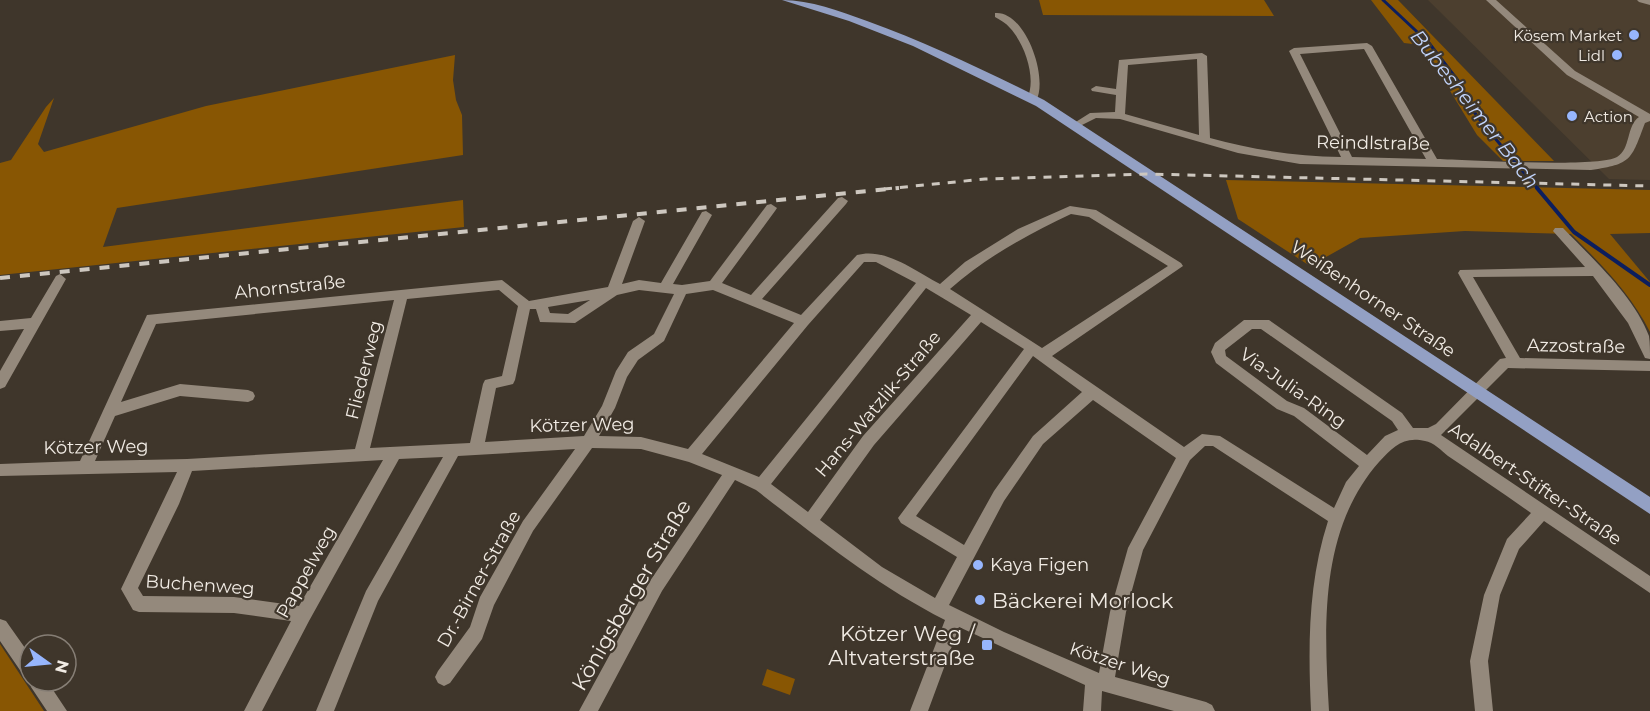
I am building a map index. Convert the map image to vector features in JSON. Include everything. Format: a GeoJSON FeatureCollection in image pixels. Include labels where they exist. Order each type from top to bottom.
{"type":"FeatureCollection","features":[{"type":"Feature","properties":{"kind":"main road","name":"Weißenhorner Straße"},"geometry":{"type":"LineString","coordinates":[[787,0],[888,33],[968,67],[1032,99],[1076,125],[1650,506]]}},
{"type":"Feature","properties":{"kind":"street"},"geometry":{"type":"LineString","coordinates":[[1491,0],[1571,73],[1648,117]]}},
{"type":"Feature","properties":{"kind":"street"},"geometry":{"type":"LineString","coordinates":[[1642,0],[1650,2]]}},
{"type":"Feature","properties":{"kind":"street"},"geometry":{"type":"LineString","coordinates":[[998,15],[1015,27],[1028,46],[1036,89],[1036,94],[1032,99]]}},
{"type":"Feature","properties":{"kind":"street"},"geometry":{"type":"LineString","coordinates":[[1348,161],[1294,51],[1366,46],[1432,162]]}},
{"type":"Feature","properties":{"kind":"street"},"geometry":{"type":"LineString","coordinates":[[1120,116],[1123,62],[1202,56],[1204,140]]}},
{"type":"Feature","properties":{"kind":"street"},"geometry":{"type":"LineString","coordinates":[[1096,89],[1121,93]]}},
{"type":"Feature","properties":{"kind":"street","name":"Reindlstraße"},"geometry":{"type":"LineString","coordinates":[[1076,125],[1094,115],[1120,116],[1278,158],[1591,166],[1618,162],[1630,153],[1640,122],[1648,117]]}},
{"type":"Feature","properties":{"kind":"street"},"geometry":{"type":"LineString","coordinates":[[752,302],[842,201]]}},
{"type":"Feature","properties":{"kind":"street"},"geometry":{"type":"LineString","coordinates":[[714,285],[771,208]]}},
{"type":"Feature","properties":{"kind":"street"},"geometry":{"type":"LineString","coordinates":[[941,290],[969,265],[1022,232],[1070,210],[1092,213],[1177,266],[1038,351],[906,518],[967,555]]}},
{"type":"Feature","properties":{"kind":"street"},"geometry":{"type":"LineString","coordinates":[[664,288],[706,215]]}},
{"type":"Feature","properties":{"kind":"street"},"geometry":{"type":"LineString","coordinates":[[541,305],[545,318],[570,319],[613,291],[639,221]]}},
{"type":"Feature","properties":{"kind":"street"},"geometry":{"type":"LineString","coordinates":[[1559,231],[1597,271],[1626,308],[1650,354]]}},
{"type":"Feature","properties":{"kind":"street"},"geometry":{"type":"LineString","coordinates":[[691,456],[803,321],[861,258],[878,257],[941,290],[1038,351],[1092,392],[1185,456]]}},
{"type":"Feature","properties":{"kind":"street"},"geometry":{"type":"LineString","coordinates":[[1515,362],[1464,273],[1597,271]]}},
{"type":"Feature","properties":{"kind":"street"},"geometry":{"type":"LineString","coordinates":[[0,383],[60,279]]}},
{"type":"Feature","properties":{"kind":"street"},"geometry":{"type":"LineString","coordinates":[[760,485],[924,282]]}},
{"type":"Feature","properties":{"kind":"street","name":"Ahornstraße"},"geometry":{"type":"LineString","coordinates":[[84,468],[152,320],[502,285],[525,305]]}},
{"type":"Feature","properties":{"kind":"street"},"geometry":{"type":"LineString","coordinates":[[476,449],[490,384],[508,380],[525,305],[541,305],[639,285],[682,290],[714,285],[803,321]]}},
{"type":"Feature","properties":{"kind":"street","name":"Dr.-Birner-Straße"},"geometry":{"type":"LineString","coordinates":[[444,677],[465,650],[484,617],[486,603],[528,526],[588,442],[608,408],[621,375],[633,356],[659,337],[682,290]]}},
{"type":"Feature","properties":{"kind":"street","name":"Fliederweg"},"geometry":{"type":"LineString","coordinates":[[361,454],[402,294]]}},
{"type":"Feature","properties":{"kind":"street","name":"Hans-Watzlik-Straße"},"geometry":{"type":"LineString","coordinates":[[810,522],[826,496],[885,422],[979,315]]}},
{"type":"Feature","properties":{"kind":"street"},"geometry":{"type":"LineString","coordinates":[[0,326],[35,323]]}},
{"type":"Feature","properties":{"kind":"street","name":"Via-Julia-Ring"},"geometry":{"type":"LineString","coordinates":[[1368,464],[1299,412],[1282,405],[1221,359],[1218,352],[1220,347],[1249,324],[1264,324],[1396,417],[1408,432]]}},
{"type":"Feature","properties":{"kind":"street","name":"Azzostraße"},"geometry":{"type":"LineString","coordinates":[[1428,434],[1441,428],[1505,363],[1650,366]]}},
{"type":"Feature","properties":{"kind":"street"},"geometry":{"type":"LineString","coordinates":[[109,412],[180,390],[248,396]]}},
{"type":"Feature","properties":{"kind":"street"},"geometry":{"type":"LineString","coordinates":[[938,608],[999,496],[1038,440],[1092,392]]}},
{"type":"Feature","properties":{"kind":"street"},"geometry":{"type":"LineString","coordinates":[[1320,711],[1317,652],[1322,577],[1337,518],[1361,472],[1391,439],[1408,432],[1428,434]]}},
{"type":"Feature","properties":{"kind":"street","name":"Adalbert-Stifter-Straße"},"geometry":{"type":"LineString","coordinates":[[1428,434],[1650,585]]}},
{"type":"Feature","properties":{"kind":"street"},"geometry":{"type":"LineString","coordinates":[[1092,711],[1136,548],[1185,456],[1202,440],[1215,440],[1337,518]]}},
{"type":"Feature","properties":{"kind":"street","name":"Kötzer Weg"},"geometry":{"type":"LineString","coordinates":[[0,470],[187,465],[588,442],[641,443],[691,456],[760,485],[876,572],[938,608],[998,638],[1100,681],[1174,706],[1206,711]]}},
{"type":"Feature","properties":{"kind":"street"},"geometry":{"type":"LineString","coordinates":[[325,711],[372,597],[454,450]]}},
{"type":"Feature","properties":{"kind":"street","name":"Pappelweg"},"geometry":{"type":"LineString","coordinates":[[254,711],[303,615],[396,453]]}},
{"type":"Feature","properties":{"kind":"street","name":"Buchenweg"},"geometry":{"type":"LineString","coordinates":[[187,465],[171,504],[129,589],[139,604],[234,605],[303,615]]}},
{"type":"Feature","properties":{"kind":"street","name":"Königsberger Straße"},"geometry":{"type":"LineString","coordinates":[[588,711],[656,586],[732,472]]}},
{"type":"Feature","properties":{"kind":"street"},"geometry":{"type":"LineString","coordinates":[[1484,711],[1479,661],[1492,595],[1513,544],[1542,512]]}},
{"type":"Feature","properties":{"kind":"street"},"geometry":{"type":"LineString","coordinates":[[920,711],[955,616]]}},
{"type":"Feature","properties":{"kind":"street"},"geometry":{"type":"LineString","coordinates":[[0,627],[18,653]]}},
{"type":"Feature","properties":{"kind":"street"},"geometry":{"type":"LineString","coordinates":[[45,693],[58,711]]}},
{"type":"Feature","properties":{"kind":"shaded area"},"geometry":{"type":"Polygon","coordinates":[[[1039,0],[1264,0],[1274,16],[1043,15],[1039,0]]]}},
{"type":"Feature","properties":{"kind":"shaded area"},"geometry":{"type":"Polygon","coordinates":[[[1371,0],[1398,0],[1554,161],[1503,161],[1477,135],[1422,45],[1404,43],[1371,0]]]}},
{"type":"Feature","properties":{"kind":"shaded area"},"geometry":{"type":"Polygon","coordinates":[[[1428,0],[1650,0],[1650,180],[1609,179],[1428,0]]]}},
{"type":"Feature","properties":{"kind":"shaded area"},"geometry":{"type":"Polygon","coordinates":[[[455,55],[453,80],[456,100],[462,115],[463,155],[117,208],[103,247],[463,200],[464,227],[0,275],[0,163],[11,160],[54,98],[38,144],[44,152],[206,106],[455,55]]]}},
{"type":"Feature","properties":{"kind":"shaded area"},"geometry":{"type":"Polygon","coordinates":[[[1226,180],[1650,190],[1650,233],[1610,234],[1650,282],[1650,332],[1625,292],[1571,234],[1465,231],[1360,238],[1310,266],[1238,219],[1226,180]]]}},
{"type":"Feature","properties":{"kind":"shaded area"},"geometry":{"type":"Polygon","coordinates":[[[0,644],[18,671],[18,693],[32,693],[44,711],[0,711],[0,644]]]}},
{"type":"Feature","properties":{"kind":"shaded area"},"geometry":{"type":"Polygon","coordinates":[[[767,669],[795,679],[790,695],[762,685],[767,669]]]}},
{"type":"Feature","properties":{"kind":"waterway","name":"Bubesheimer Bach"},"geometry":{"type":"LineString","coordinates":[[1383,0],[1429,43],[1459,82],[1469,105],[1483,124],[1538,189]]}},
{"type":"Feature","properties":{"kind":"waterway","name":"Bubesheimer Bach"},"geometry":{"type":"LineString","coordinates":[[1537,188],[1574,232],[1650,285]]}},
{"type":"Feature","properties":{"kind":"railway"},"geometry":{"type":"LineString","coordinates":[[884,189],[985,179],[1147,174],[1650,186]]}},
{"type":"Feature","properties":{"kind":"railway"},"geometry":{"type":"LineString","coordinates":[[0,278],[899,188]]}},
{"type":"Feature","properties":{"kind":"place","name":"Kösem Market"},"geometry":{"type":"Point","coordinates":[1634,35]}},
{"type":"Feature","properties":{"kind":"place","name":"Lidl"},"geometry":{"type":"Point","coordinates":[1617,55]}},
{"type":"Feature","properties":{"kind":"place","name":"Action"},"geometry":{"type":"Point","coordinates":[1572,116]}},
{"type":"Feature","properties":{"kind":"place","name":"Kaya Figen"},"geometry":{"type":"Point","coordinates":[978,565]}},
{"type":"Feature","properties":{"kind":"place","name":"Bäckerei Morlock"},"geometry":{"type":"Point","coordinates":[980,600]}},
{"type":"Feature","properties":{"kind":"place","name":"Kötzer Weg / Altvaterstraße"},"geometry":{"type":"Point","coordinates":[987,645]}}]}
